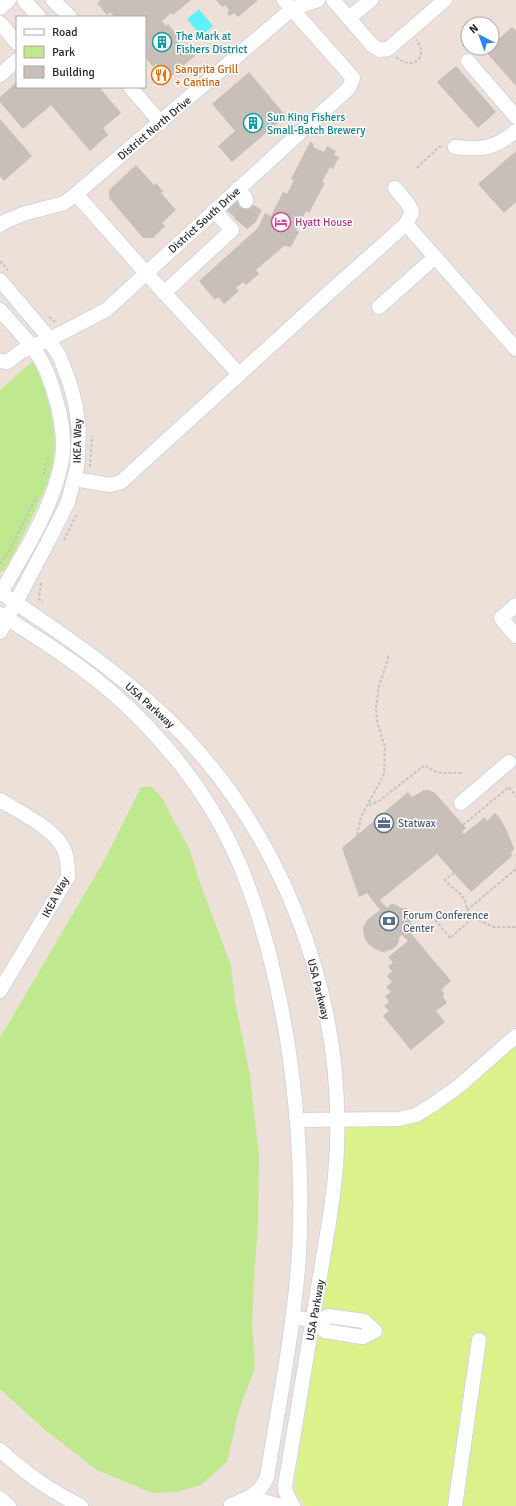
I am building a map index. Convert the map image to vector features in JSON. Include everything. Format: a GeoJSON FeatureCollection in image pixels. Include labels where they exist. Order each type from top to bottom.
{"type":"FeatureCollection","features":[{"type":"Feature","properties":{"kind":"street"},"geometry":{"type":"LineString","coordinates":[[0,8],[9,0]]}},
{"type":"Feature","properties":{"kind":"street"},"geometry":{"type":"LineString","coordinates":[[24,0],[39,16]]}},
{"type":"Feature","properties":{"kind":"street"},"geometry":{"type":"LineString","coordinates":[[53,0],[68,16]]}},
{"type":"Feature","properties":{"kind":"street","name":"District North Drive"},"geometry":{"type":"LineString","coordinates":[[0,225],[24,214],[64,203],[161,123],[288,5],[318,0]]}},
{"type":"Feature","properties":{"kind":"street"},"geometry":{"type":"LineString","coordinates":[[333,0],[372,45],[380,50],[388,49],[445,0]]}},
{"type":"Feature","properties":{"kind":"street"},"geometry":{"type":"LineString","coordinates":[[350,18],[371,0]]}},
{"type":"Feature","properties":{"kind":"street","name":"District South Drive"},"geometry":{"type":"LineString","coordinates":[[0,361],[7,362],[22,351],[50,339],[106,310],[349,88],[353,78],[288,5]]}},
{"type":"Feature","properties":{"kind":"street"},"geometry":{"type":"LineString","coordinates":[[0,23],[16,41]]}},
{"type":"Feature","properties":{"kind":"street"},"geometry":{"type":"LineString","coordinates":[[1,73],[16,61]]}},
{"type":"Feature","properties":{"kind":"street"},"geometry":{"type":"LineString","coordinates":[[468,61],[516,117]]}},
{"type":"Feature","properties":{"kind":"street"},"geometry":{"type":"LineString","coordinates":[[131,88],[161,123]]}},
{"type":"Feature","properties":{"kind":"street"},"geometry":{"type":"LineString","coordinates":[[455,147],[476,149],[497,145],[516,131]]}},
{"type":"Feature","properties":{"kind":"street"},"geometry":{"type":"LineString","coordinates":[[74,479],[110,485],[121,482],[406,224],[412,212],[408,204],[394,188]]}},
{"type":"Feature","properties":{"kind":"street"},"geometry":{"type":"LineString","coordinates":[[237,189],[245,197],[246,201]]}},
{"type":"Feature","properties":{"kind":"street"},"geometry":{"type":"LineString","coordinates":[[76,194],[164,293],[239,374]]}},
{"type":"Feature","properties":{"kind":"street"},"geometry":{"type":"LineString","coordinates":[[164,293],[236,226],[214,210]]}},
{"type":"Feature","properties":{"kind":"street"},"geometry":{"type":"LineString","coordinates":[[406,224],[516,350]]}},
{"type":"Feature","properties":{"kind":"street"},"geometry":{"type":"LineString","coordinates":[[379,307],[435,258]]}},
{"type":"Feature","properties":{"kind":"street","name":"IKEA Way"},"geometry":{"type":"LineString","coordinates":[[0,280],[50,339],[60,357],[68,375],[76,407],[79,431],[79,450],[68,502],[16,603],[4,616],[0,632]]}},
{"type":"Feature","properties":{"kind":"street","name":"IKEA Way"},"geometry":{"type":"LineString","coordinates":[[0,310],[32,347],[49,377],[57,402],[63,433],[59,474],[50,501],[0,593]]}},
{"type":"Feature","properties":{"kind":"street","name":"USA Parkway"},"geometry":{"type":"LineString","coordinates":[[0,593],[101,663],[159,712],[213,770],[250,824],[282,882],[294,909],[312,959],[323,1000],[331,1045],[335,1081],[337,1146],[333,1196],[316,1322],[285,1486],[286,1493],[293,1506]]}},
{"type":"Feature","properties":{"kind":"street"},"geometry":{"type":"LineString","coordinates":[[516,605],[501,618],[516,636]]}},
{"type":"Feature","properties":{"kind":"street","name":"USA Parkway"},"geometry":{"type":"LineString","coordinates":[[4,616],[74,662],[104,686],[144,723],[175,758],[214,815],[230,843],[247,881],[262,924],[282,1011],[292,1072],[299,1142],[299,1254],[292,1317],[267,1477],[261,1489],[252,1496],[230,1506]]}},
{"type":"Feature","properties":{"kind":"street"},"geometry":{"type":"LineString","coordinates":[[461,803],[509,762]]}},
{"type":"Feature","properties":{"kind":"street","name":"IKEA Way"},"geometry":{"type":"LineString","coordinates":[[0,800],[52,833],[65,851],[68,863],[68,877],[0,991]]}},
{"type":"Feature","properties":{"kind":"street"},"geometry":{"type":"LineString","coordinates":[[297,1120],[399,1119],[416,1114],[434,1104],[458,1086],[516,1036]]}},
{"type":"Feature","properties":{"kind":"street"},"geometry":{"type":"LineString","coordinates":[[292,1317],[316,1322]]}},
{"type":"Feature","properties":{"kind":"street"},"geometry":{"type":"LineString","coordinates":[[454,1506],[480,1340]]}},
{"type":"Feature","properties":{"kind":"street"},"geometry":{"type":"LineString","coordinates":[[0,1450],[43,1486],[81,1506]]}},
{"type":"Feature","properties":{"kind":"street"},"geometry":{"type":"LineString","coordinates":[[0,1498],[9,1506]]}},
{"type":"Feature","properties":{"kind":"street","name":"USA Parkway"},"geometry":{"type":"LineString","coordinates":[[230,1506],[252,1501],[263,1501],[281,1506]]}},
{"type":"Feature","properties":{"kind":"path"},"geometry":{"type":"LineString","coordinates":[[392,54],[402,63],[408,64],[414,63],[420,58],[420,44],[413,36]]}},
{"type":"Feature","properties":{"kind":"path"},"geometry":{"type":"LineString","coordinates":[[417,168],[439,147],[455,147]]}},
{"type":"Feature","properties":{"kind":"path"},"geometry":{"type":"LineString","coordinates":[[43,480],[46,463],[50,453]]}},
{"type":"Feature","properties":{"kind":"path"},"geometry":{"type":"LineString","coordinates":[[0,564],[9,551],[38,494]]}},
{"type":"Feature","properties":{"kind":"path"},"geometry":{"type":"LineString","coordinates":[[357,835],[361,817],[384,774],[385,748],[377,722],[376,706],[378,686],[388,659],[388,654]]}},
{"type":"Feature","properties":{"kind":"path"},"geometry":{"type":"LineString","coordinates":[[368,806],[379,801],[425,765],[430,770],[439,773],[462,773]]}},
{"type":"Feature","properties":{"kind":"path"},"geometry":{"type":"LineString","coordinates":[[463,825],[509,787],[516,796]]}},
{"type":"Feature","properties":{"kind":"path"},"geometry":{"type":"LineString","coordinates":[[467,910],[516,869]]}},
{"type":"Feature","properties":{"kind":"path"},"geometry":{"type":"LineString","coordinates":[[454,873],[445,880],[451,887],[461,894],[466,901],[467,910],[473,918],[494,927],[516,927]]}},
{"type":"Feature","properties":{"kind":"path"},"geometry":{"type":"LineString","coordinates":[[404,909],[407,909],[416,921],[428,911],[450,938],[473,918]]}},
{"type":"Feature","properties":{"kind":"green space"},"geometry":{"type":"Polygon","coordinates":[[[33,361],[50,407],[54,431],[53,464],[45,489],[30,521],[5,569],[0,572],[0,390],[33,361]]]}},
{"type":"Feature","properties":{"kind":"green space"},"geometry":{"type":"Polygon","coordinates":[[[141,787],[152,787],[163,799],[190,850],[198,877],[231,966],[235,1001],[250,1075],[259,1156],[258,1226],[252,1320],[255,1368],[239,1410],[227,1462],[201,1485],[177,1492],[152,1493],[97,1470],[45,1430],[0,1389],[0,1038],[105,859],[141,787]]]}},
{"type":"Feature","properties":{"kind":"green space"},"geometry":{"type":"Polygon","coordinates":[[[516,1034],[516,1506],[305,1506],[294,1491],[328,1266],[343,1118],[405,1113],[435,1102],[516,1034]]]}},
{"type":"Feature","properties":{"kind":"water"},"geometry":{"type":"Polygon","coordinates":[[[199,9],[213,26],[201,36],[187,19],[199,9]]]}},
{"type":"Feature","properties":{"kind":"building","name":"The Mark at Fishers District"},"geometry":{"type":"Polygon","coordinates":[[[99,0],[191,0],[173,15],[171,13],[162,21],[166,26],[168,24],[179,37],[176,39],[183,48],[186,45],[195,56],[163,83],[153,72],[159,67],[156,64],[153,67],[146,58],[146,16],[114,16],[110,12],[107,15],[97,3],[100,1],[99,0]]]}},
{"type":"Feature","properties":{"kind":"building","name":"The Mark at Fishers District"},"geometry":{"type":"Polygon","coordinates":[[[216,0],[258,0],[238,17],[234,13],[230,16],[227,13],[229,10],[225,5],[222,7],[216,0]]]}},
{"type":"Feature","properties":{"kind":"building"},"geometry":{"type":"Polygon","coordinates":[[[512,27],[516,31],[516,86],[489,56],[500,56],[500,38],[512,27]]]}},
{"type":"Feature","properties":{"kind":"building"},"geometry":{"type":"Polygon","coordinates":[[[456,66],[496,112],[478,128],[437,82],[456,66]]]}},
{"type":"Feature","properties":{"kind":"building","name":"Sun King Fishers Small-Batch Brewery"},"geometry":{"type":"Polygon","coordinates":[[[249,72],[286,116],[232,162],[218,146],[235,131],[212,104],[249,72]]]}},
{"type":"Feature","properties":{"kind":"building"},"geometry":{"type":"Polygon","coordinates":[[[16,83],[16,88],[100,88],[121,113],[103,128],[108,135],[90,151],[51,105],[23,129],[0,102],[0,97],[16,83]]]}},
{"type":"Feature","properties":{"kind":"building"},"geometry":{"type":"Polygon","coordinates":[[[0,119],[32,156],[4,181],[0,176],[0,119]]]}},
{"type":"Feature","properties":{"kind":"building","name":"Hyatt House"},"geometry":{"type":"Polygon","coordinates":[[[310,142],[314,144],[313,147],[324,152],[327,146],[336,151],[334,155],[339,157],[333,169],[330,167],[322,182],[325,183],[309,213],[306,211],[296,230],[299,232],[291,247],[284,246],[256,270],[259,274],[246,285],[243,282],[236,288],[239,291],[224,304],[218,297],[215,300],[199,281],[258,228],[265,213],[271,216],[283,192],[287,194],[294,180],[291,179],[310,142]]]}},
{"type":"Feature","properties":{"kind":"building"},"geometry":{"type":"Polygon","coordinates":[[[516,151],[516,202],[504,213],[478,184],[516,151]]]}},
{"type":"Feature","properties":{"kind":"building"},"geometry":{"type":"Polygon","coordinates":[[[136,165],[154,185],[156,183],[163,191],[161,193],[176,210],[162,223],[165,226],[153,238],[143,238],[109,198],[109,190],[136,165]]]}},
{"type":"Feature","properties":{"kind":"building"},"geometry":{"type":"Polygon","coordinates":[[[239,197],[262,210],[255,223],[247,229],[227,210],[239,197]]]}},
{"type":"Feature","properties":{"kind":"building","name":"Forum Conference Center"},"geometry":{"type":"Polygon","coordinates":[[[424,790],[429,790],[435,793],[466,828],[462,832],[464,834],[485,817],[487,821],[495,813],[500,818],[507,831],[514,849],[511,853],[512,856],[471,892],[437,854],[380,900],[387,908],[391,904],[394,904],[404,909],[409,914],[412,928],[409,931],[451,981],[441,990],[444,993],[443,997],[447,1003],[436,1011],[445,1022],[411,1050],[383,1016],[389,1011],[384,1006],[389,1002],[385,996],[391,992],[386,987],[392,982],[387,976],[392,971],[388,967],[393,962],[388,957],[408,941],[402,935],[399,938],[398,944],[393,949],[383,952],[368,944],[364,936],[363,928],[367,920],[380,910],[367,893],[359,897],[342,848],[408,792],[412,797],[424,790]]]}},
{"type":"Feature","properties":{"kind":"tunnel"},"geometry":{"type":"LineString","coordinates":[[240,223],[246,212],[246,201]]}},
{"type":"Feature","properties":{"kind":"place","name":"The Mark at Fishers District"},"geometry":{"type":"Point","coordinates":[162,42]}},
{"type":"Feature","properties":{"kind":"place","name":"Sangrita Grill + Cantina"},"geometry":{"type":"Point","coordinates":[161,75]}},
{"type":"Feature","properties":{"kind":"place","name":"Sun King Fishers Small-Batch Brewery"},"geometry":{"type":"Point","coordinates":[253,123]}},
{"type":"Feature","properties":{"kind":"place","name":"Hyatt House"},"geometry":{"type":"Point","coordinates":[281,222]}},
{"type":"Feature","properties":{"kind":"place","name":"Statwax"},"geometry":{"type":"Point","coordinates":[384,823]}},
{"type":"Feature","properties":{"kind":"place","name":"Forum Conference Center"},"geometry":{"type":"Point","coordinates":[389,921]}}]}
